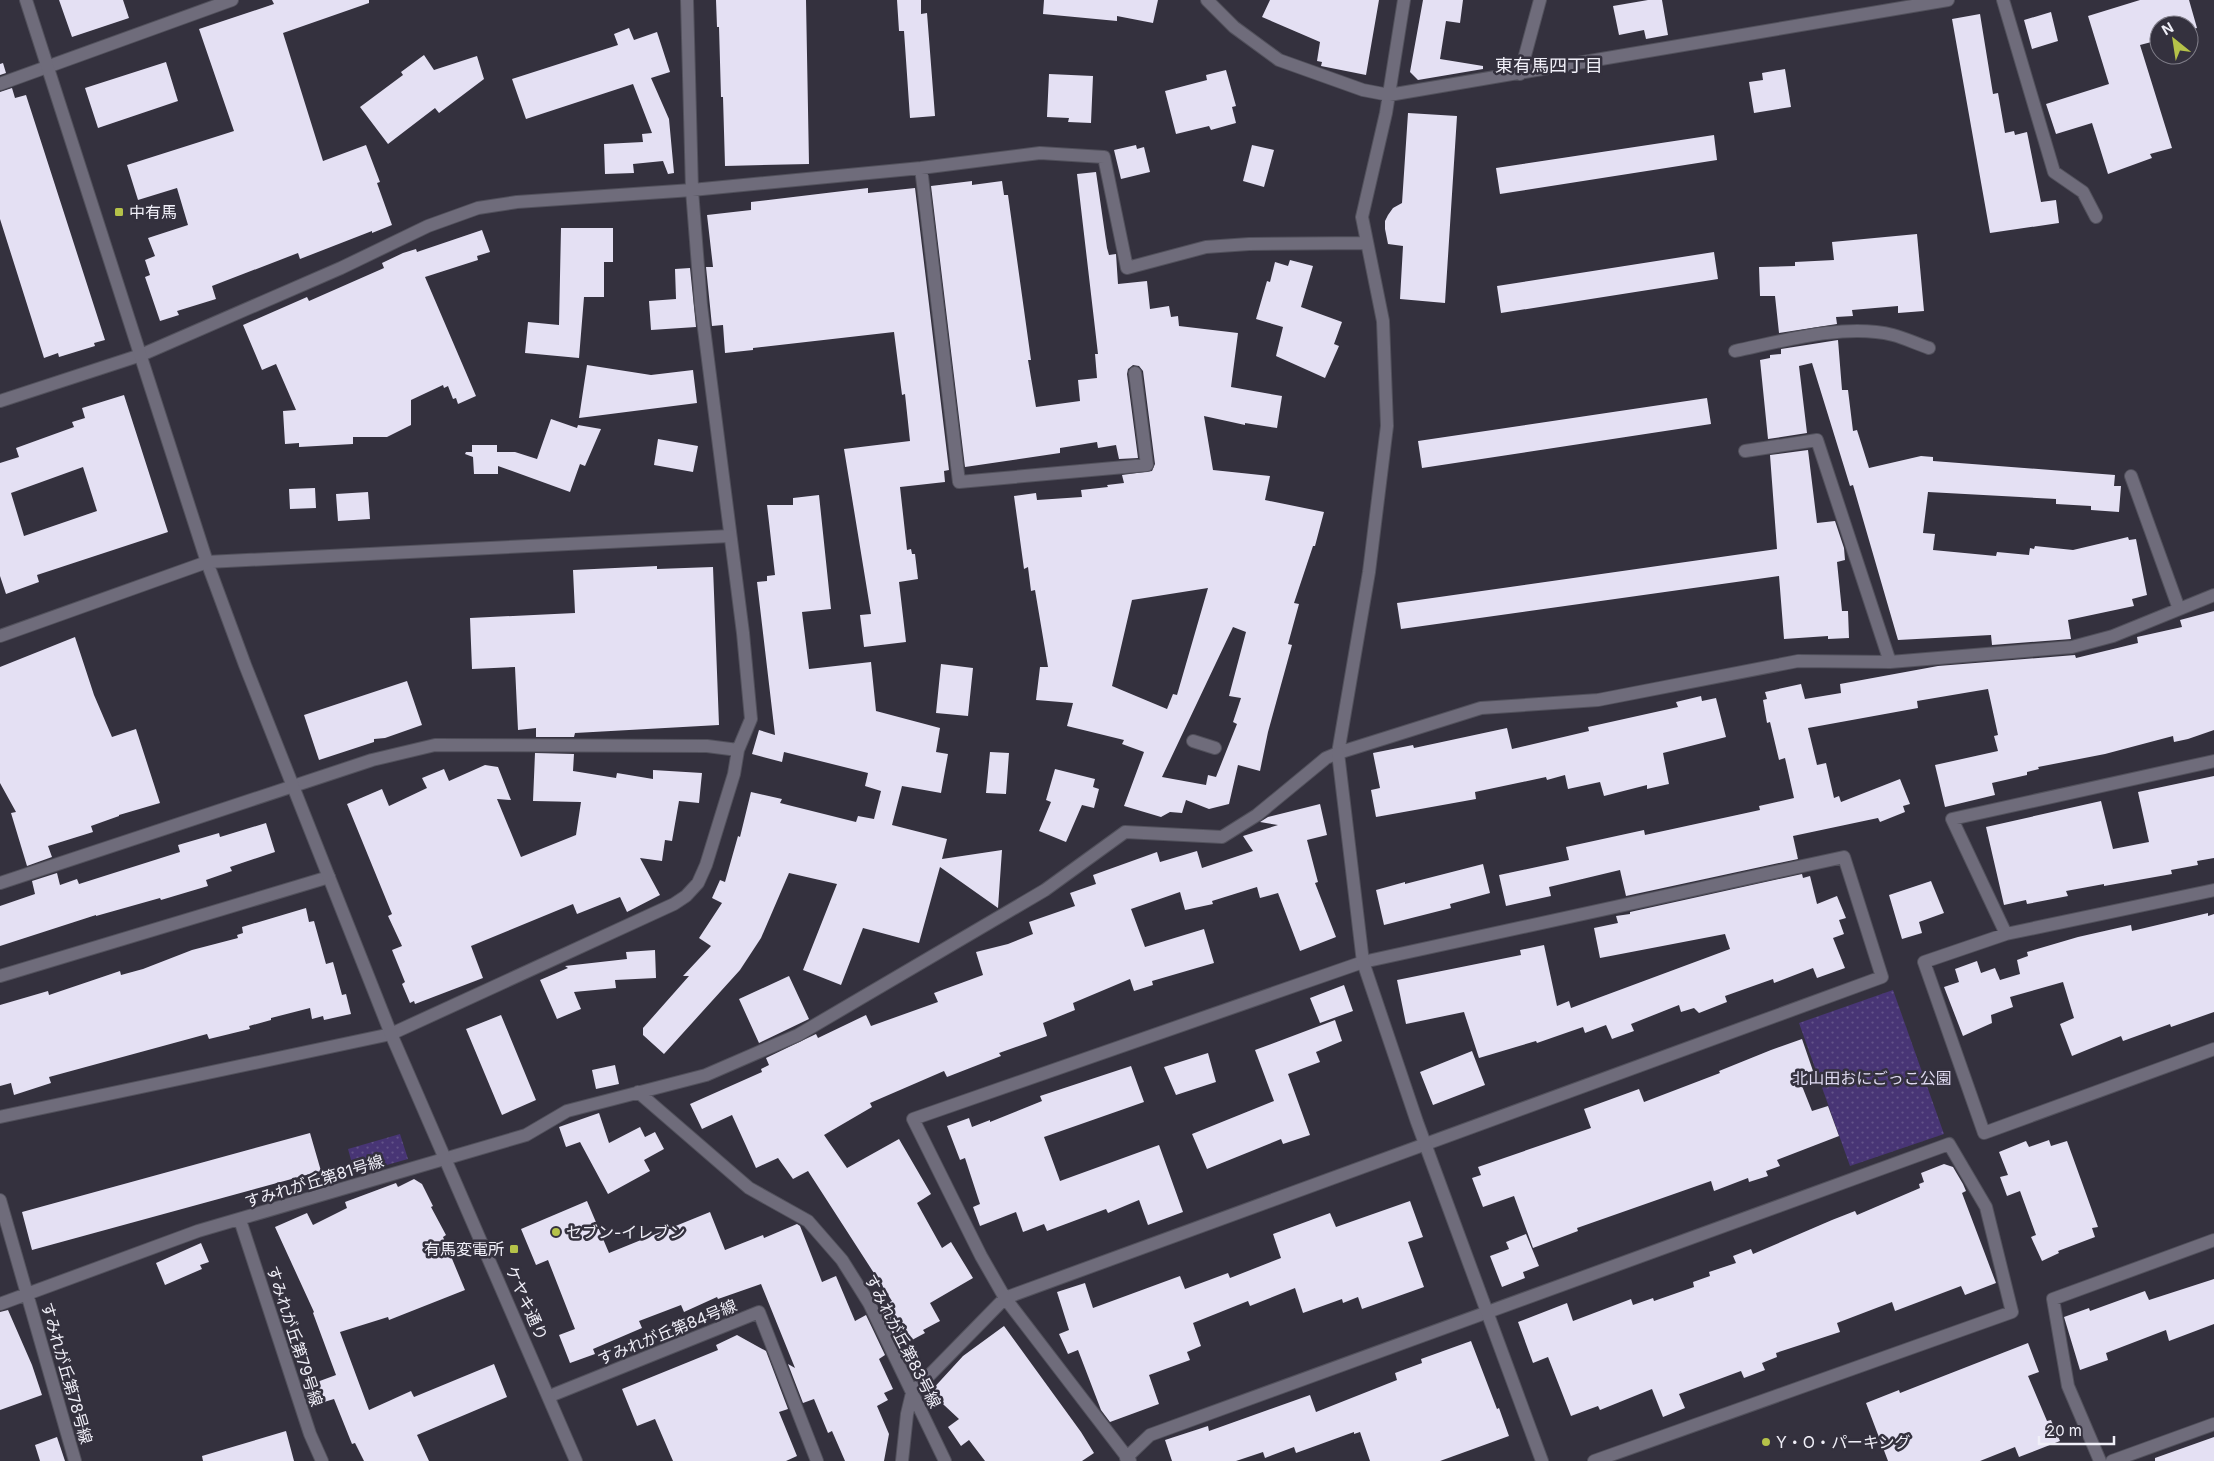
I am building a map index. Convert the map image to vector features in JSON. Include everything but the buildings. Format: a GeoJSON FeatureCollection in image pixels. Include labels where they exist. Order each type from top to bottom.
{"type":"FeatureCollection","features":[{"type":"Feature","properties":{"kind":"street","name":"ケヤキ通り"},"geometry":{"type":"LineString","coordinates":[[26,0],[207,562],[292,787],[391,1034],[550,1396],[576,1461]]}},
{"type":"Feature","properties":{"kind":"street"},"geometry":{"type":"LineString","coordinates":[[0,84],[232,0]]}},
{"type":"Feature","properties":{"kind":"street"},"geometry":{"type":"LineString","coordinates":[[0,1117],[391,1034],[665,908],[686,896],[698,883],[706,865],[734,774],[738,750],[750,719],[743,633],[701,305],[692,190],[687,0]]}},
{"type":"Feature","properties":{"kind":"street"},"geometry":{"type":"LineString","coordinates":[[1206,0],[1234,27],[1279,60],[1363,90],[1388,95],[1948,0]]}},
{"type":"Feature","properties":{"kind":"street"},"geometry":{"type":"LineString","coordinates":[[1404,0],[1388,95],[1362,217],[1383,321],[1386,426],[1369,572],[1338,753],[1364,962],[1425,1143],[1542,1461]]}},
{"type":"Feature","properties":{"kind":"street"},"geometry":{"type":"LineString","coordinates":[[1520,74],[1540,0]]}},
{"type":"Feature","properties":{"kind":"street"},"geometry":{"type":"LineString","coordinates":[[2003,0],[2054,172],[2084,192],[2096,217]]}},
{"type":"Feature","properties":{"kind":"street"},"geometry":{"type":"LineString","coordinates":[[0,400],[141,355],[341,268],[428,226],[478,208],[517,202],[692,190],[921,168],[1040,153],[1104,157],[1127,268],[1206,247],[1249,244],[1367,243]]}},
{"type":"Feature","properties":{"kind":"street"},"geometry":{"type":"LineString","coordinates":[[921,168],[959,482],[1147,465],[1135,373]]}},
{"type":"Feature","properties":{"kind":"street"},"geometry":{"type":"LineString","coordinates":[[1735,351],[1794,339],[1850,331],[1892,335],[1929,348]]}},
{"type":"Feature","properties":{"kind":"street"},"geometry":{"type":"LineString","coordinates":[[1746,451],[1817,440],[1890,662]]}},
{"type":"Feature","properties":{"kind":"street"},"geometry":{"type":"LineString","coordinates":[[2131,476],[2179,610]]}},
{"type":"Feature","properties":{"kind":"street"},"geometry":{"type":"LineString","coordinates":[[0,636],[207,562],[730,536]]}},
{"type":"Feature","properties":{"kind":"street","name":"すみれが丘第81号線"},"geometry":{"type":"LineString","coordinates":[[0,1304],[198,1231],[526,1135],[567,1111],[706,1075],[798,1035],[1046,890],[1125,832],[1222,837],[1258,815],[1326,758],[1338,753],[1481,708],[1598,700],[1798,661],[1890,662],[2072,647],[2113,636],[2214,595]]}},
{"type":"Feature","properties":{"kind":"street"},"geometry":{"type":"LineString","coordinates":[[1192,741],[1215,748]]}},
{"type":"Feature","properties":{"kind":"street"},"geometry":{"type":"LineString","coordinates":[[0,883],[372,760],[435,745],[707,746],[738,750]]}},
{"type":"Feature","properties":{"kind":"street"},"geometry":{"type":"LineString","coordinates":[[2006,934],[1952,819],[2214,761]]}},
{"type":"Feature","properties":{"kind":"street"},"geometry":{"type":"LineString","coordinates":[[902,1461],[907,1414],[912,1393],[1005,1298],[1882,977],[1844,857],[1364,962],[913,1119],[977,1247],[1005,1298],[1128,1459],[1150,1434],[1949,1144],[1986,1207],[2012,1312],[1594,1461]]}},
{"type":"Feature","properties":{"kind":"street"},"geometry":{"type":"LineString","coordinates":[[0,976],[329,877]]}},
{"type":"Feature","properties":{"kind":"street"},"geometry":{"type":"LineString","coordinates":[[2214,890],[2006,934],[1924,962],[1984,1133],[2214,1049]]}},
{"type":"Feature","properties":{"kind":"street","name":"すみれが丘第83号線"},"geometry":{"type":"LineString","coordinates":[[638,1092],[749,1188],[808,1221],[842,1260],[869,1303],[945,1461]]}},
{"type":"Feature","properties":{"kind":"street","name":"すみれが丘第78号線"},"geometry":{"type":"LineString","coordinates":[[0,1200],[75,1461]]}},
{"type":"Feature","properties":{"kind":"street","name":"すみれが丘第79号線"},"geometry":{"type":"LineString","coordinates":[[240,1220],[310,1434],[322,1461]]}},
{"type":"Feature","properties":{"kind":"street"},"geometry":{"type":"LineString","coordinates":[[2100,1461],[2068,1386],[2052,1300],[2214,1240]]}},
{"type":"Feature","properties":{"kind":"street","name":"すみれが丘第84号線"},"geometry":{"type":"LineString","coordinates":[[550,1396],[759,1312],[817,1461]]}},
{"type":"Feature","properties":{"kind":"street"},"geometry":{"type":"LineString","coordinates":[[2112,1461],[2214,1424]]}},
{"type":"Feature","properties":{"kind":"green space","name":"北山田おにごっこ公園"},"geometry":{"type":"Polygon","coordinates":[[[1893,990],[1944,1134],[1850,1166],[1799,1023],[1893,990]]]}},
{"type":"Feature","properties":{"kind":"green space"},"geometry":{"type":"Polygon","coordinates":[[[400,1134],[408,1159],[355,1174],[348,1149],[400,1134]]]}},
{"type":"Feature","properties":{"kind":"place","name":"中有馬"},"geometry":{"type":"Point","coordinates":[119,212]}},
{"type":"Feature","properties":{"kind":"place","name":"セブン-イレブン"},"geometry":{"type":"Point","coordinates":[556,1232]}},
{"type":"Feature","properties":{"kind":"place","name":"有馬変電所"},"geometry":{"type":"Point","coordinates":[514,1249]}},
{"type":"Feature","properties":{"kind":"place","name":"Y・O・パーキング"},"geometry":{"type":"Point","coordinates":[1766,1442]}},
{"type":"Feature","properties":{"kind":"district","name":"東有馬四丁目"},"geometry":{"type":"Point","coordinates":[1549,66]}}]}
